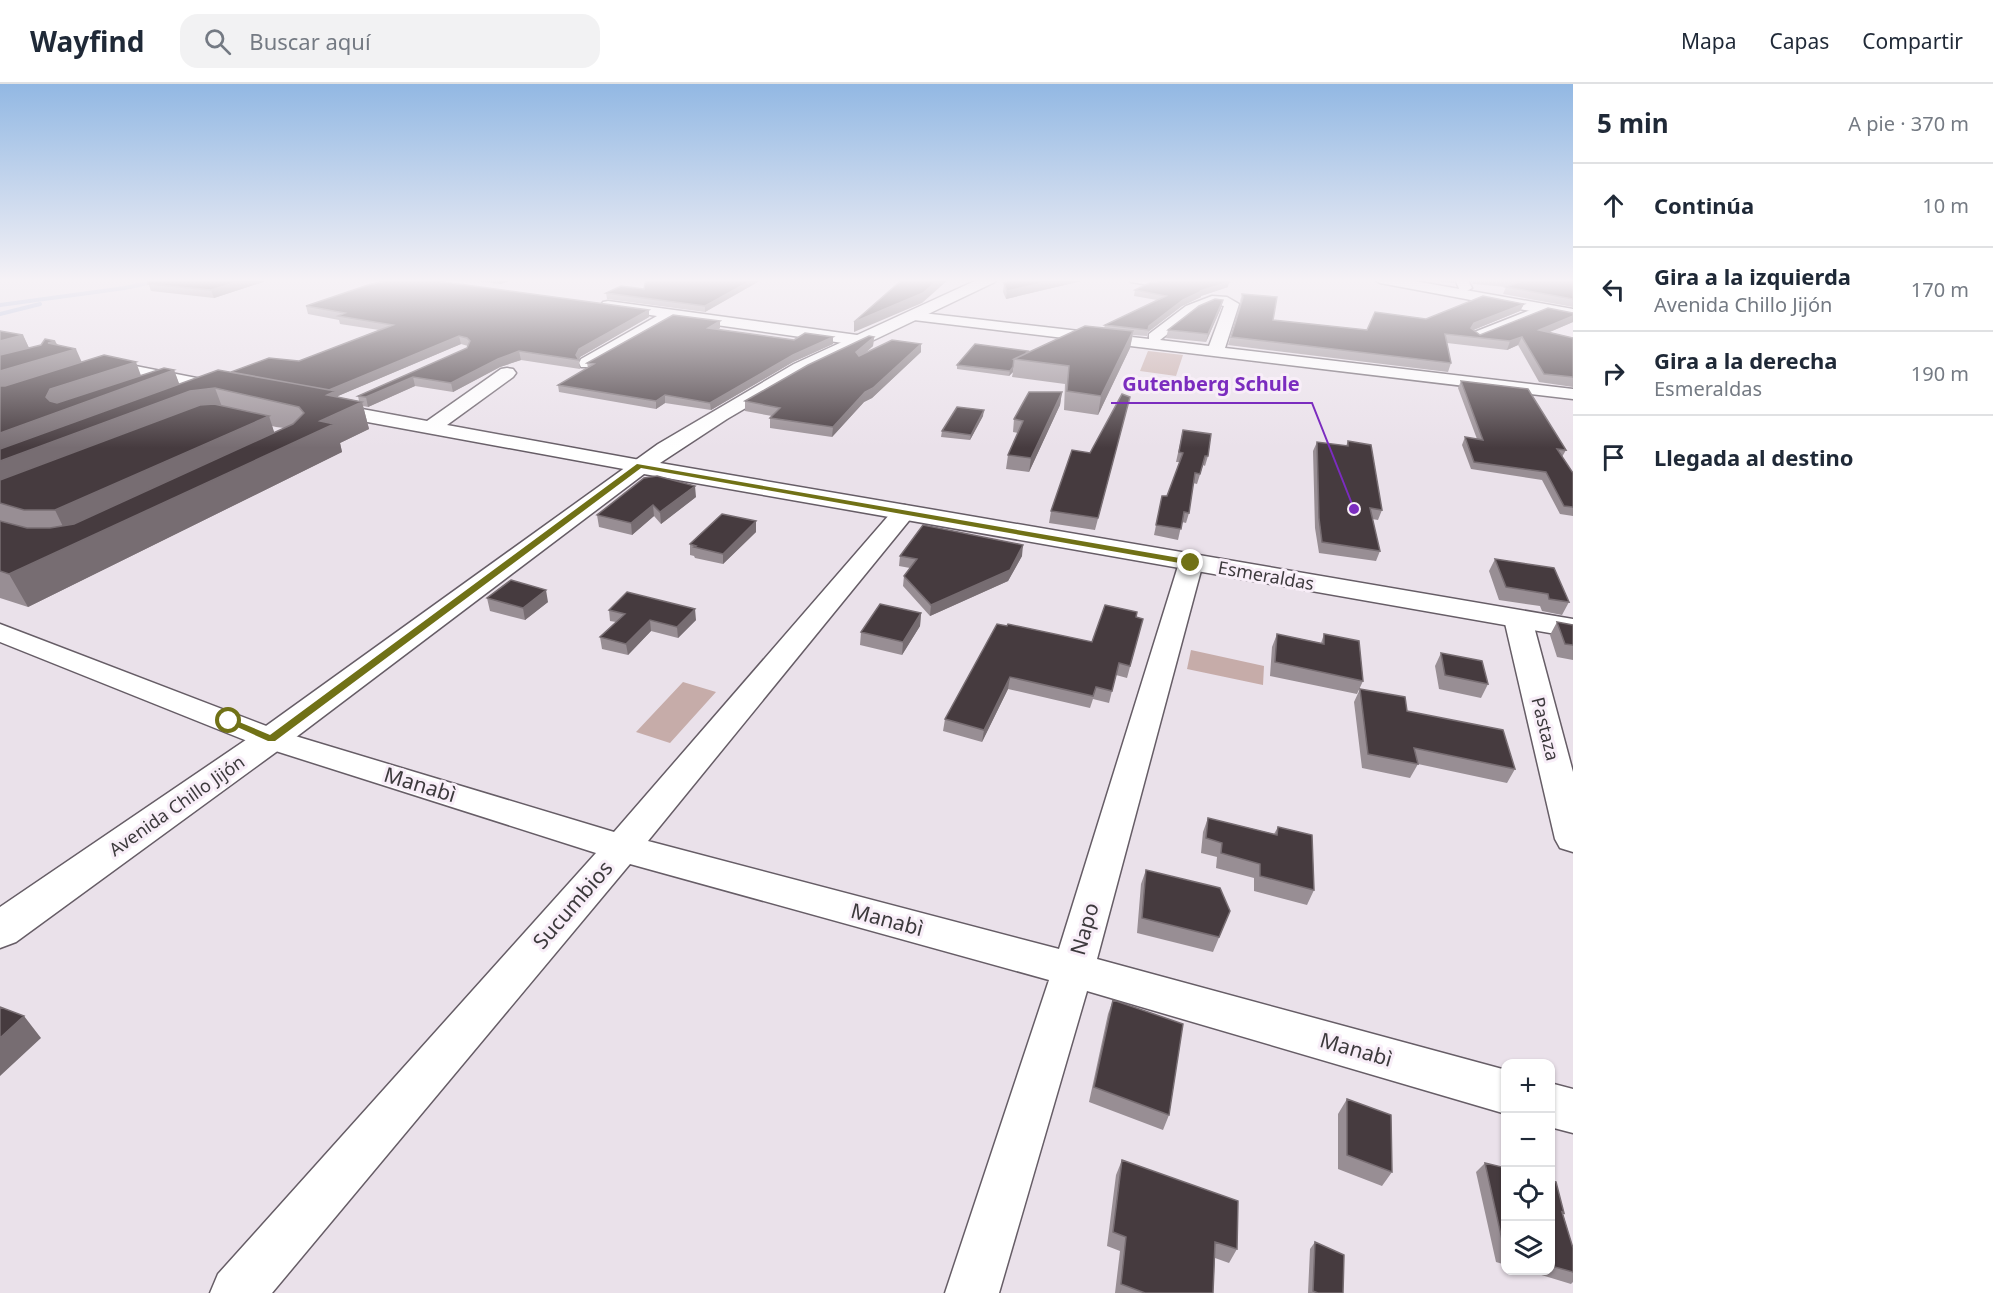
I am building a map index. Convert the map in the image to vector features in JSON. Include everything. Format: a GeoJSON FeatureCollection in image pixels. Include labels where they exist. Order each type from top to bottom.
{"type":"FeatureCollection","features":[{"type":"Feature","properties":{"kind":"street"},"geometry":{"type":"LineString","coordinates":[[587,363],[635,335]]}},
{"type":"Feature","properties":{"kind":"street"},"geometry":{"type":"LineString","coordinates":[[774,335],[796,343]]}},
{"type":"Feature","properties":{"kind":"street"},"geometry":{"type":"LineString","coordinates":[[804,335],[857,340]]}},
{"type":"Feature","properties":{"kind":"street","name":"Avenida Chillo Jijón"},"geometry":{"type":"LineString","coordinates":[[0,930],[271,739],[640,466],[751,396],[868,335]]}},
{"type":"Feature","properties":{"kind":"street"},"geometry":{"type":"LineString","coordinates":[[1076,335],[1573,394]]}},
{"type":"Feature","properties":{"kind":"street"},"geometry":{"type":"LineString","coordinates":[[1215,352],[1221,335]]}},
{"type":"Feature","properties":{"kind":"street"},"geometry":{"type":"LineString","coordinates":[[99,372],[244,393]]}},
{"type":"Feature","properties":{"kind":"street"},"geometry":{"type":"LineString","coordinates":[[431,428],[507,373]]}},
{"type":"Feature","properties":{"kind":"street"},"geometry":{"type":"LineString","coordinates":[[190,402],[223,389]]}},
{"type":"Feature","properties":{"kind":"street"},"geometry":{"type":"LineString","coordinates":[[1544,391],[1573,405]]}},
{"type":"Feature","properties":{"kind":"street"},"geometry":{"type":"LineString","coordinates":[[330,408],[364,396]]}},
{"type":"Feature","properties":{"kind":"street"},"geometry":{"type":"LineString","coordinates":[[308,405],[640,466]]}},
{"type":"Feature","properties":{"kind":"street","name":"Esmeraldas"},"geometry":{"type":"LineString","coordinates":[[640,466],[1573,628]]}},
{"type":"Feature","properties":{"kind":"street","name":"Sucumbios"},"geometry":{"type":"LineString","coordinates":[[237,1293],[622,848],[904,512]]}},
{"type":"Feature","properties":{"kind":"street","name":"Napo"},"geometry":{"type":"LineString","coordinates":[[972,1293],[1073,970],[1191,563]]}},
{"type":"Feature","properties":{"kind":"street","name":"Pastaza"},"geometry":{"type":"LineString","coordinates":[[1518,619],[1573,839]]}},
{"type":"Feature","properties":{"kind":"street","name":"Manabì"},"geometry":{"type":"LineString","coordinates":[[0,632],[271,739],[622,848],[1073,970],[1501,1091]]}},
{"type":"Feature","properties":{"kind":"street"},"geometry":{"type":"LineString","coordinates":[[1555,1105],[1573,1111]]}},
{"type":"Feature","properties":{"kind":"shaded area"},"geometry":{"type":"Polygon","coordinates":[[[1148,351],[1183,355],[1176,376],[1140,371],[1148,351]]]}},
{"type":"Feature","properties":{"kind":"shaded area"},"geometry":{"type":"Polygon","coordinates":[[[1191,650],[1264,666],[1263,685],[1187,669],[1191,650]]]}},
{"type":"Feature","properties":{"kind":"shaded area"},"geometry":{"type":"Polygon","coordinates":[[[683,682],[716,692],[670,743],[636,732],[683,682]]]}},
{"type":"Feature","properties":{"kind":"building"},"geometry":{"type":"Polygon","coordinates":[[[0,335],[21,335],[0,341],[0,335]]]}},
{"type":"Feature","properties":{"kind":"building"},"geometry":{"type":"Polygon","coordinates":[[[366,335],[603,335],[579,349],[576,355],[579,360],[519,351],[451,383],[413,377],[366,397],[358,396],[467,348],[470,341],[459,336],[329,390],[231,372],[269,358],[299,361],[366,335]]]}},
{"type":"Feature","properties":{"kind":"building"},"geometry":{"type":"Polygon","coordinates":[[[636,335],[761,335],[794,340],[801,335],[833,337],[793,355],[710,403],[665,395],[656,401],[558,385],[594,364],[587,363],[636,335]]]}},
{"type":"Feature","properties":{"kind":"building"},"geometry":{"type":"Polygon","coordinates":[[[1065,335],[1131,335],[1101,396],[1067,391],[1069,366],[1014,359],[1065,335]]]}},
{"type":"Feature","properties":{"kind":"building"},"geometry":{"type":"Polygon","coordinates":[[[1445,335],[1451,363],[1231,337],[1445,335]]]}},
{"type":"Feature","properties":{"kind":"building"},"geometry":{"type":"Polygon","coordinates":[[[1458,335],[1562,335],[1573,338],[1573,377],[1544,374],[1522,337],[1510,341],[1458,335]]]}},
{"type":"Feature","properties":{"kind":"building"},"geometry":{"type":"Polygon","coordinates":[[[869,336],[874,337],[856,352],[859,356],[892,340],[921,344],[873,388],[865,392],[833,427],[770,418],[780,408],[745,401],[808,365],[869,336]]]}},
{"type":"Feature","properties":{"kind":"building"},"geometry":{"type":"Polygon","coordinates":[[[45,339],[55,341],[48,343],[76,349],[0,371],[0,355],[41,345],[45,339]]]}},
{"type":"Feature","properties":{"kind":"building"},"geometry":{"type":"Polygon","coordinates":[[[975,344],[1028,351],[1014,359],[1010,371],[957,365],[975,344]]]}},
{"type":"Feature","properties":{"kind":"building"},"geometry":{"type":"Polygon","coordinates":[[[104,355],[136,362],[50,389],[46,397],[57,403],[164,368],[174,370],[0,433],[0,386],[104,355]]]}},
{"type":"Feature","properties":{"kind":"building"},"geometry":{"type":"Polygon","coordinates":[[[218,370],[336,391],[327,395],[362,402],[320,421],[334,424],[9,574],[0,571],[0,521],[27,528],[50,528],[74,524],[293,424],[304,413],[299,407],[215,388],[190,391],[0,461],[0,449],[218,370]]]}},
{"type":"Feature","properties":{"kind":"building"},"geometry":{"type":"Polygon","coordinates":[[[1461,381],[1528,389],[1566,450],[1557,449],[1573,473],[1573,507],[1564,506],[1546,472],[1474,462],[1465,437],[1483,440],[1461,381]]]}},
{"type":"Feature","properties":{"kind":"building"},"geometry":{"type":"Polygon","coordinates":[[[1029,392],[1062,392],[1031,458],[1008,455],[1023,421],[1014,419],[1029,392]]]}},
{"type":"Feature","properties":{"kind":"building"},"geometry":{"type":"Polygon","coordinates":[[[1122,394],[1130,397],[1098,518],[1051,511],[1072,450],[1090,453],[1122,394]]]}},
{"type":"Feature","properties":{"kind":"building"},"geometry":{"type":"Polygon","coordinates":[[[214,404],[269,416],[55,510],[24,510],[0,503],[0,480],[200,405],[214,404]]]}},
{"type":"Feature","properties":{"kind":"building"},"geometry":{"type":"Polygon","coordinates":[[[957,407],[984,410],[971,435],[942,431],[957,407]]]}},
{"type":"Feature","properties":{"kind":"building"},"geometry":{"type":"Polygon","coordinates":[[[1183,430],[1211,434],[1208,456],[1205,456],[1200,474],[1195,473],[1189,513],[1184,512],[1181,529],[1156,525],[1162,496],[1167,496],[1183,453],[1179,452],[1183,430]]]}},
{"type":"Feature","properties":{"kind":"building"},"geometry":{"type":"Polygon","coordinates":[[[1348,441],[1371,445],[1382,510],[1370,508],[1380,551],[1322,542],[1317,442],[1348,446],[1348,441]]]}},
{"type":"Feature","properties":{"kind":"building"},"geometry":{"type":"Polygon","coordinates":[[[657,476],[695,486],[660,512],[653,505],[631,523],[597,515],[644,478],[657,476]]]}},
{"type":"Feature","properties":{"kind":"building"},"geometry":{"type":"Polygon","coordinates":[[[722,514],[756,521],[723,554],[690,544],[722,514]]]}},
{"type":"Feature","properties":{"kind":"building"},"geometry":{"type":"Polygon","coordinates":[[[923,525],[1023,545],[1010,570],[931,605],[904,576],[917,559],[900,556],[923,525]]]}},
{"type":"Feature","properties":{"kind":"building"},"geometry":{"type":"Polygon","coordinates":[[[1495,559],[1554,568],[1569,602],[1549,599],[1548,594],[1506,587],[1495,559]]]}},
{"type":"Feature","properties":{"kind":"building"},"geometry":{"type":"Polygon","coordinates":[[[511,580],[546,590],[523,608],[487,598],[511,580]]]}},
{"type":"Feature","properties":{"kind":"building"},"geometry":{"type":"Polygon","coordinates":[[[627,592],[695,609],[677,627],[650,620],[626,644],[600,637],[625,614],[609,610],[627,592]]]}},
{"type":"Feature","properties":{"kind":"building"},"geometry":{"type":"Polygon","coordinates":[[[880,604],[921,613],[903,642],[861,632],[880,604]]]}},
{"type":"Feature","properties":{"kind":"building"},"geometry":{"type":"Polygon","coordinates":[[[1105,605],[1137,612],[1136,617],[1143,619],[1130,666],[1119,663],[1112,691],[1096,687],[1093,696],[1010,677],[984,730],[945,719],[997,624],[1007,626],[1008,624],[1092,642],[1105,605]]]}},
{"type":"Feature","properties":{"kind":"building"},"geometry":{"type":"Polygon","coordinates":[[[1557,622],[1573,625],[1573,645],[1565,644],[1557,622]]]}},
{"type":"Feature","properties":{"kind":"building"},"geometry":{"type":"Polygon","coordinates":[[[1277,634],[1324,644],[1324,634],[1359,641],[1363,681],[1275,662],[1277,634]]]}},
{"type":"Feature","properties":{"kind":"building"},"geometry":{"type":"Polygon","coordinates":[[[1441,653],[1482,661],[1488,684],[1445,675],[1441,653]]]}},
{"type":"Feature","properties":{"kind":"building"},"geometry":{"type":"Polygon","coordinates":[[[1360,689],[1405,697],[1407,711],[1503,730],[1515,769],[1414,748],[1418,764],[1368,754],[1360,689]]]}},
{"type":"Feature","properties":{"kind":"building"},"geometry":{"type":"Polygon","coordinates":[[[1208,818],[1277,835],[1278,827],[1312,835],[1314,890],[1260,876],[1260,864],[1221,853],[1222,843],[1206,838],[1208,818]]]}},
{"type":"Feature","properties":{"kind":"building"},"geometry":{"type":"Polygon","coordinates":[[[1146,870],[1220,888],[1230,911],[1219,937],[1142,918],[1146,870]]]}},
{"type":"Feature","properties":{"kind":"building"},"geometry":{"type":"Polygon","coordinates":[[[1113,1000],[1183,1024],[1169,1115],[1094,1087],[1113,1000]]]}},
{"type":"Feature","properties":{"kind":"building"},"geometry":{"type":"Polygon","coordinates":[[[0,1007],[24,1016],[0,1038],[0,1007]]]}},
{"type":"Feature","properties":{"kind":"building"},"geometry":{"type":"Polygon","coordinates":[[[1347,1099],[1391,1115],[1392,1172],[1347,1155],[1347,1099]]]}},
{"type":"Feature","properties":{"kind":"building"},"geometry":{"type":"Polygon","coordinates":[[[1122,1160],[1238,1201],[1237,1249],[1215,1242],[1213,1293],[1145,1293],[1121,1284],[1126,1237],[1113,1232],[1122,1160]]]}},
{"type":"Feature","properties":{"kind":"building"},"geometry":{"type":"Polygon","coordinates":[[[1485,1163],[1501,1167],[1501,1235],[1485,1163]]]}},
{"type":"Feature","properties":{"kind":"building"},"geometry":{"type":"Polygon","coordinates":[[[1555,1182],[1573,1248],[1573,1272],[1555,1267],[1555,1182]]]}},
{"type":"Feature","properties":{"kind":"building"},"geometry":{"type":"Polygon","coordinates":[[[1315,1242],[1344,1255],[1343,1293],[1313,1291],[1315,1242]]]}},
{"type":"Feature","properties":{"kind":"place","name":"Gutenberg Schule"},"geometry":{"type":"Point","coordinates":[1354,509]}},
{"type":"Feature","properties":{"kind":"route"},"geometry":{"type":"LineString","coordinates":[[229,721],[271,739],[640,466],[1191,563]]}}]}
